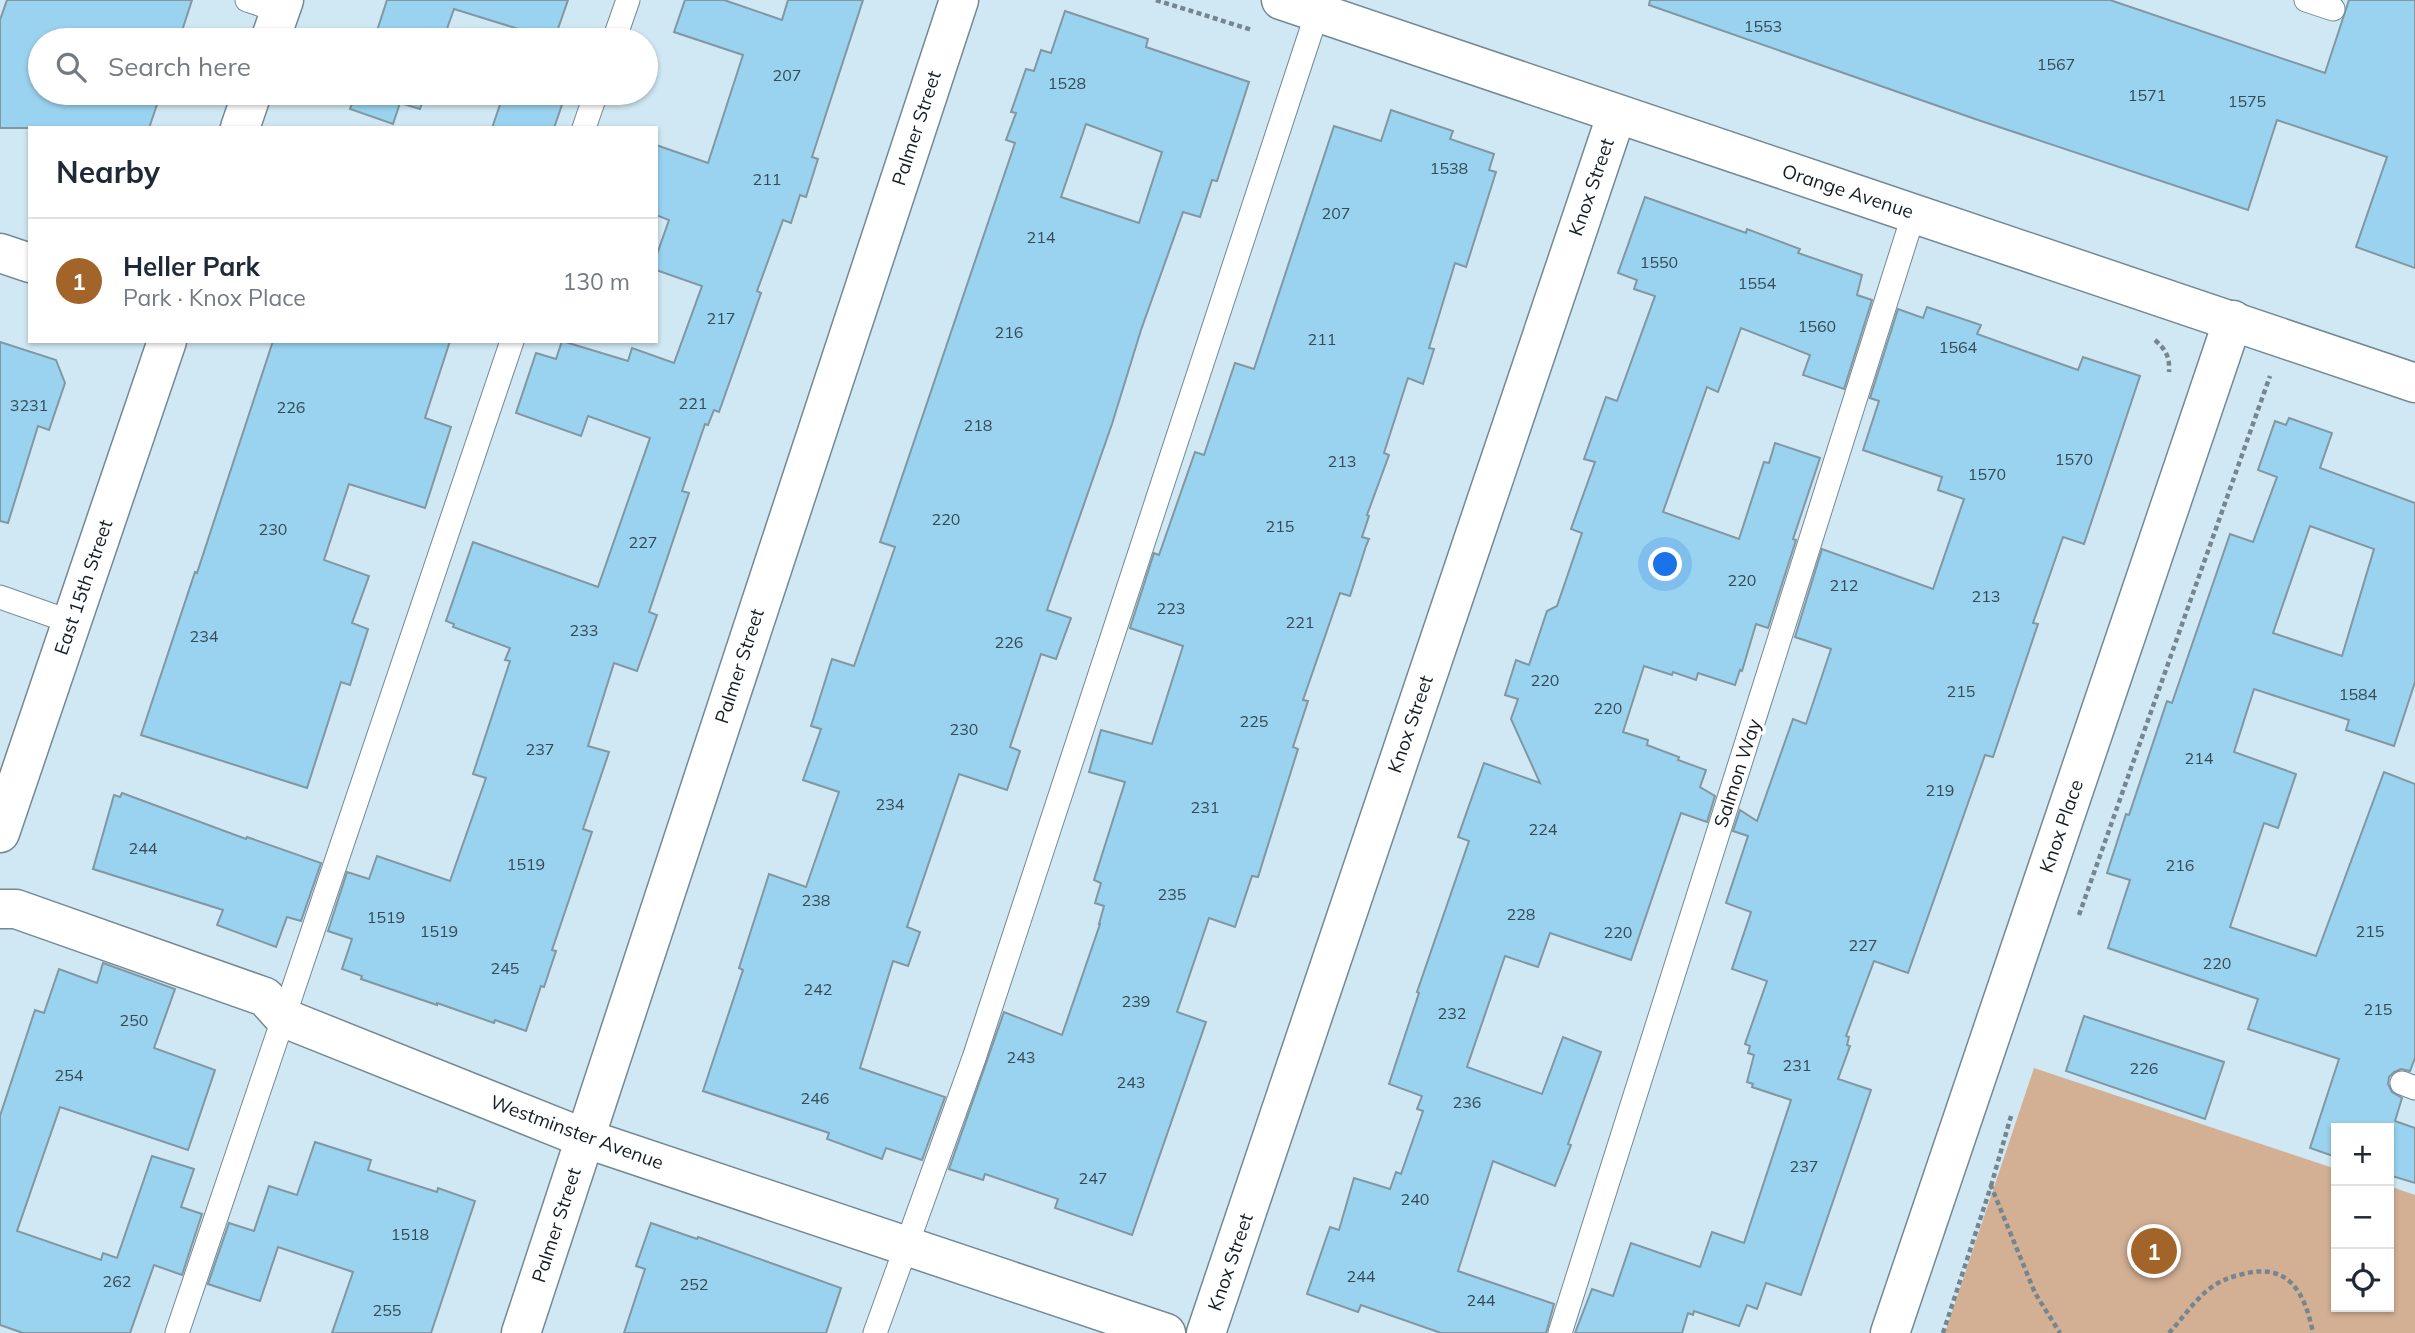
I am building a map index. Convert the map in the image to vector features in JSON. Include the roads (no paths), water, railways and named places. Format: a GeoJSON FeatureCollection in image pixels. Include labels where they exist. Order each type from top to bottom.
{"type":"FeatureCollection","features":[{"type":"Feature","properties":{"kind":"street","name":"Palmer Street"},"geometry":{"type":"LineString","coordinates":[[521,1333],[958,0]]}},
{"type":"Feature","properties":{"kind":"street","name":"Orange Avenue"},"geometry":{"type":"LineString","coordinates":[[1281,0],[1312,30],[1616,116],[1914,213],[2415,383]]}},
{"type":"Feature","properties":{"kind":"street"},"geometry":{"type":"LineString","coordinates":[[241,126],[248,105]]}},
{"type":"Feature","properties":{"kind":"street","name":"Knox Street"},"geometry":{"type":"LineString","coordinates":[[1206,1333],[1616,116]]}},
{"type":"Feature","properties":{"kind":"street"},"geometry":{"type":"LineString","coordinates":[[0,253],[28,262]]}},
{"type":"Feature","properties":{"kind":"street","name":"Knox Place"},"geometry":{"type":"LineString","coordinates":[[1890,1333],[2233,320]]}},
{"type":"Feature","properties":{"kind":"street","name":"East 15th Street"},"geometry":{"type":"LineString","coordinates":[[0,833],[166,343]]}},
{"type":"Feature","properties":{"kind":"street","name":"Westminster Avenue"},"geometry":{"type":"LineString","coordinates":[[0,909],[16,909],[265,997],[284,1017],[584,1138],[1166,1333]]}},
{"type":"Feature","properties":{"kind":"lane"},"geometry":{"type":"LineString","coordinates":[[618,28],[628,0]]}},
{"type":"Feature","properties":{"kind":"lane"},"geometry":{"type":"LineString","coordinates":[[2306,0],[2333,9]]}},
{"type":"Feature","properties":{"kind":"lane"},"geometry":{"type":"LineString","coordinates":[[875,1333],[974,1058],[1312,30]]}},
{"type":"Feature","properties":{"kind":"lane"},"geometry":{"type":"LineString","coordinates":[[585,126],[592,105]]}},
{"type":"Feature","properties":{"kind":"lane","name":"Salmon Way"},"geometry":{"type":"LineString","coordinates":[[1560,1333],[1914,213]]}},
{"type":"Feature","properties":{"kind":"lane"},"geometry":{"type":"LineString","coordinates":[[177,1333],[511,343]]}},
{"type":"Feature","properties":{"kind":"lane"},"geometry":{"type":"LineString","coordinates":[[0,597],[71,622]]}},
{"type":"Feature","properties":{"kind":"place","name":"Heller Park"},"geometry":{"type":"Point","coordinates":[2154,1251]}}]}
